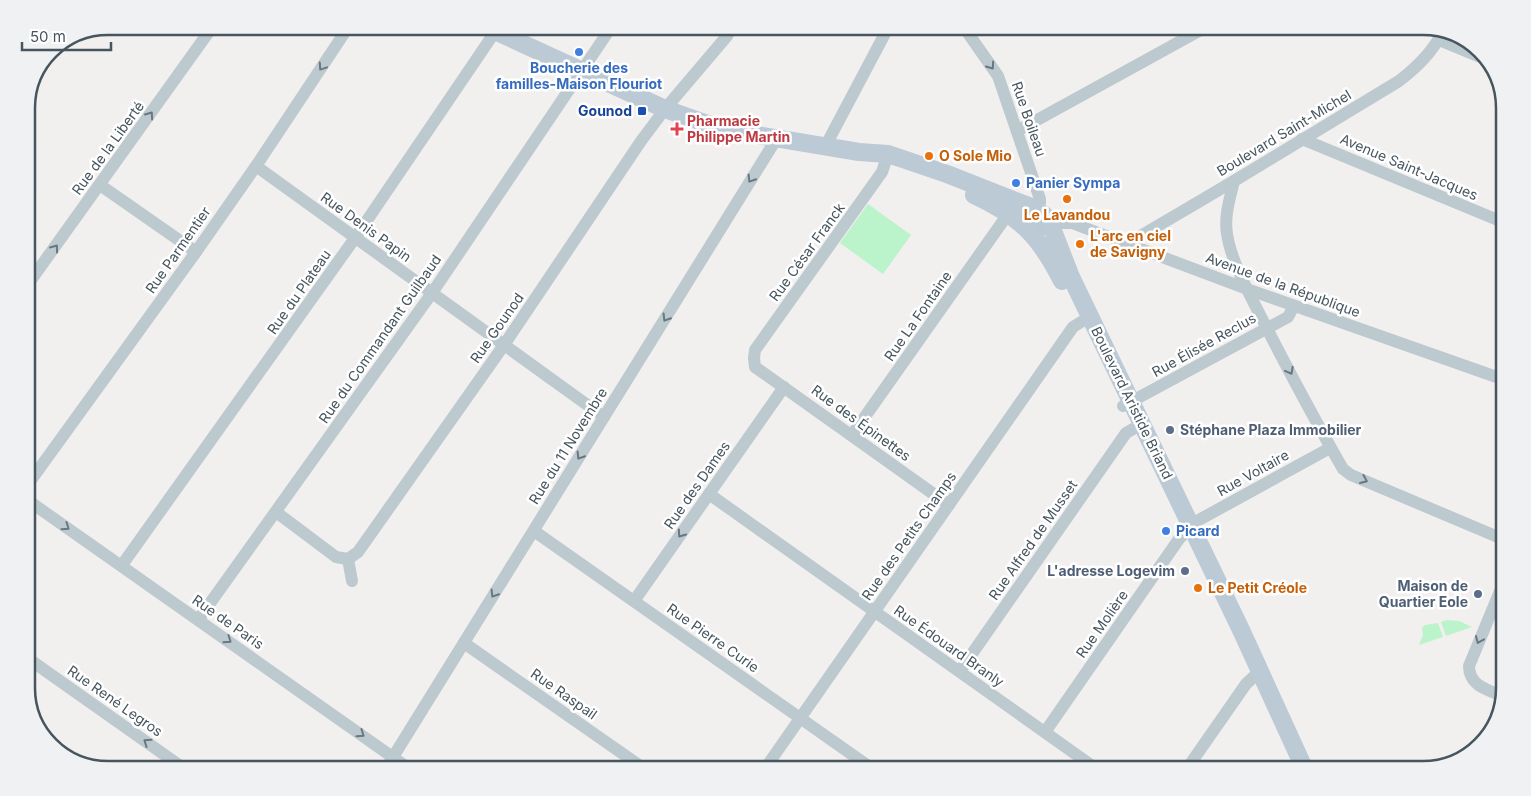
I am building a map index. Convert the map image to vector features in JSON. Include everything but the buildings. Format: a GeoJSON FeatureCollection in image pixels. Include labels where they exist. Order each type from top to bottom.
{"type":"FeatureCollection","features":[{"type":"Feature","properties":{"kind":"main road","name":"Boulevard Aristide Briand"},"geometry":{"type":"LineString","coordinates":[[507,35],[582,72],[665,109],[727,130],[826,145],[947,174],[1037,210],[1050,222],[1071,277],[1114,366],[1133,429],[1188,530]]}},
{"type":"Feature","properties":{"kind":"main road","name":"Boulevard Aristide Briand"},"geometry":{"type":"LineString","coordinates":[[887,159],[991,203],[1029,229],[1052,261],[1081,322],[1127,404],[1256,674],[1300,761]]}},
{"type":"Feature","properties":{"kind":"main road"},"geometry":{"type":"LineString","coordinates":[[1081,322],[1087,323],[1101,350],[1114,366]]}},
{"type":"Feature","properties":{"kind":"main road","name":"Boulevard Aristide Briand"},"geometry":{"type":"LineString","coordinates":[[1256,674],[1290,761]]}},
{"type":"Feature","properties":{"kind":"street","name":"Rue de la Liberté"},"geometry":{"type":"LineString","coordinates":[[35,275],[207,35]]}},
{"type":"Feature","properties":{"kind":"street","name":"Rue Parmentier"},"geometry":{"type":"LineString","coordinates":[[35,475],[196,252],[343,35]]}},
{"type":"Feature","properties":{"kind":"street","name":"Rue du Plateau"},"geometry":{"type":"LineString","coordinates":[[122,565],[355,238],[488,35]]}},
{"type":"Feature","properties":{"kind":"street","name":"Rue du Commandant Guilbaud"},"geometry":{"type":"LineString","coordinates":[[198,620],[432,292],[606,35]]}},
{"type":"Feature","properties":{"kind":"street","name":"Rue Gounod"},"geometry":{"type":"LineString","coordinates":[[348,559],[358,552],[504,345],[665,109],[728,35]]}},
{"type":"Feature","properties":{"kind":"street"},"geometry":{"type":"LineString","coordinates":[[826,145],[884,35]]}},
{"type":"Feature","properties":{"kind":"street","name":"Rue Boileau"},"geometry":{"type":"LineString","coordinates":[[969,35],[998,76],[1040,199],[1029,229]]}},
{"type":"Feature","properties":{"kind":"street"},"geometry":{"type":"LineString","coordinates":[[1017,131],[1192,35]]}},
{"type":"Feature","properties":{"kind":"street","name":"Boulevard Saint-Michel"},"geometry":{"type":"LineString","coordinates":[[1127,244],[1399,81],[1415,68],[1440,37]]}},
{"type":"Feature","properties":{"kind":"street"},"geometry":{"type":"LineString","coordinates":[[1451,40],[1465,48]]}},
{"type":"Feature","properties":{"kind":"street","name":"Rue du 11 Novembre"},"geometry":{"type":"LineString","coordinates":[[392,761],[777,138]]}},
{"type":"Feature","properties":{"kind":"street","name":"Avenue Saint-Jacques"},"geometry":{"type":"LineString","coordinates":[[1302,139],[1496,219]]}},
{"type":"Feature","properties":{"kind":"street","name":"Rue César Franck"},"geometry":{"type":"LineString","coordinates":[[755,367],[755,350],[882,172],[887,159]]}},
{"type":"Feature","properties":{"kind":"street","name":"Rue Denis Papin"},"geometry":{"type":"LineString","coordinates":[[256,166],[604,417]]}},
{"type":"Feature","properties":{"kind":"street"},"geometry":{"type":"LineString","coordinates":[[1234,181],[1226,219],[1226,233],[1230,249],[1247,289],[1267,328],[1343,469],[1351,475],[1496,536]]}},
{"type":"Feature","properties":{"kind":"street"},"geometry":{"type":"LineString","coordinates":[[100,185],[196,252]]}},
{"type":"Feature","properties":{"kind":"street","name":"Rue La Fontaine"},"geometry":{"type":"LineString","coordinates":[[852,435],[1008,214]]}},
{"type":"Feature","properties":{"kind":"street"},"geometry":{"type":"LineString","coordinates":[[1029,229],[1045,229],[1050,222]]}},
{"type":"Feature","properties":{"kind":"street","name":"Avenue de la République"},"geometry":{"type":"LineString","coordinates":[[1050,222],[1072,223],[1247,289],[1496,377]]}},
{"type":"Feature","properties":{"kind":"street","name":"Rue Élisée Reclus"},"geometry":{"type":"LineString","coordinates":[[1127,404],[1288,317],[1294,306]]}},
{"type":"Feature","properties":{"kind":"street","name":"Rue des Petits Champs"},"geometry":{"type":"LineString","coordinates":[[770,761],[1073,327],[1081,322]]}},
{"type":"Feature","properties":{"kind":"street","name":"Rue des Épinettes"},"geometry":{"type":"LineString","coordinates":[[755,367],[949,505]]}},
{"type":"Feature","properties":{"kind":"street","name":"Rue des Dames"},"geometry":{"type":"LineString","coordinates":[[634,601],[784,386]]}},
{"type":"Feature","properties":{"kind":"street","name":"Rue Alfred de Musset"},"geometry":{"type":"LineString","coordinates":[[960,671],[1126,433],[1133,429]]}},
{"type":"Feature","properties":{"kind":"street","name":"Rue Voltaire"},"geometry":{"type":"LineString","coordinates":[[1188,530],[1197,521],[1330,448]]}},
{"type":"Feature","properties":{"kind":"street","name":"Rue Édouard Branly"},"geometry":{"type":"LineString","coordinates":[[709,494],[1085,761]]}},
{"type":"Feature","properties":{"kind":"street","name":"Rue de Paris"},"geometry":{"type":"LineString","coordinates":[[35,505],[398,761]]}},
{"type":"Feature","properties":{"kind":"street"},"geometry":{"type":"LineString","coordinates":[[276,512],[336,557],[348,559],[352,581]]}},
{"type":"Feature","properties":{"kind":"street","name":"Rue Pierre Curie"},"geometry":{"type":"LineString","coordinates":[[534,530],[861,761]]}},
{"type":"Feature","properties":{"kind":"street","name":"Rue Molière"},"geometry":{"type":"LineString","coordinates":[[1045,732],[1179,539],[1188,530]]}},
{"type":"Feature","properties":{"kind":"street"},"geometry":{"type":"LineString","coordinates":[[1496,600],[1471,657],[1469,668],[1470,675],[1476,684],[1496,693]]}},
{"type":"Feature","properties":{"kind":"street","name":"Rue Raspail"},"geometry":{"type":"LineString","coordinates":[[464,643],[633,761]]}},
{"type":"Feature","properties":{"kind":"street","name":"Rue René Legros"},"geometry":{"type":"LineString","coordinates":[[35,663],[173,761]]}},
{"type":"Feature","properties":{"kind":"street"},"geometry":{"type":"LineString","coordinates":[[1193,761],[1256,674]]}},
{"type":"Feature","properties":{"kind":"green space"},"geometry":{"type":"Polygon","coordinates":[[[868,204],[911,235],[883,274],[840,243],[868,204]]]}},
{"type":"Feature","properties":{"kind":"green space"},"geometry":{"type":"Polygon","coordinates":[[[1447,620],[1459,621],[1472,627],[1446,636],[1441,622],[1447,620]]]}},
{"type":"Feature","properties":{"kind":"green space"},"geometry":{"type":"Polygon","coordinates":[[[1438,623],[1443,637],[1419,645],[1423,635],[1422,628],[1425,625],[1438,623]]]}},
{"type":"Feature","properties":{"kind":"place","name":"Boucherie des familles-Maison Flouriot"},"geometry":{"type":"Point","coordinates":[579,52]}},
{"type":"Feature","properties":{"kind":"place","name":"Gounod"},"geometry":{"type":"Point","coordinates":[642,111]}},
{"type":"Feature","properties":{"kind":"place","name":"Pharmacie Philippe Martin"},"geometry":{"type":"Point","coordinates":[677,129]}},
{"type":"Feature","properties":{"kind":"place","name":"O Sole Mio"},"geometry":{"type":"Point","coordinates":[929,156]}},
{"type":"Feature","properties":{"kind":"place","name":"Panier Sympa"},"geometry":{"type":"Point","coordinates":[1016,183]}},
{"type":"Feature","properties":{"kind":"place","name":"Le Lavandou"},"geometry":{"type":"Point","coordinates":[1067,199]}},
{"type":"Feature","properties":{"kind":"place","name":"L'arc en ciel de Savigny"},"geometry":{"type":"Point","coordinates":[1080,244]}},
{"type":"Feature","properties":{"kind":"place","name":"Stéphane Plaza Immobilier"},"geometry":{"type":"Point","coordinates":[1170,430]}},
{"type":"Feature","properties":{"kind":"place","name":"Picard"},"geometry":{"type":"Point","coordinates":[1166,531]}},
{"type":"Feature","properties":{"kind":"place","name":"L'adresse Logevim"},"geometry":{"type":"Point","coordinates":[1185,571]}},
{"type":"Feature","properties":{"kind":"place","name":"Le Petit Créole"},"geometry":{"type":"Point","coordinates":[1198,588]}},
{"type":"Feature","properties":{"kind":"place","name":"Maison de Quartier Eole"},"geometry":{"type":"Point","coordinates":[1478,594]}}]}
